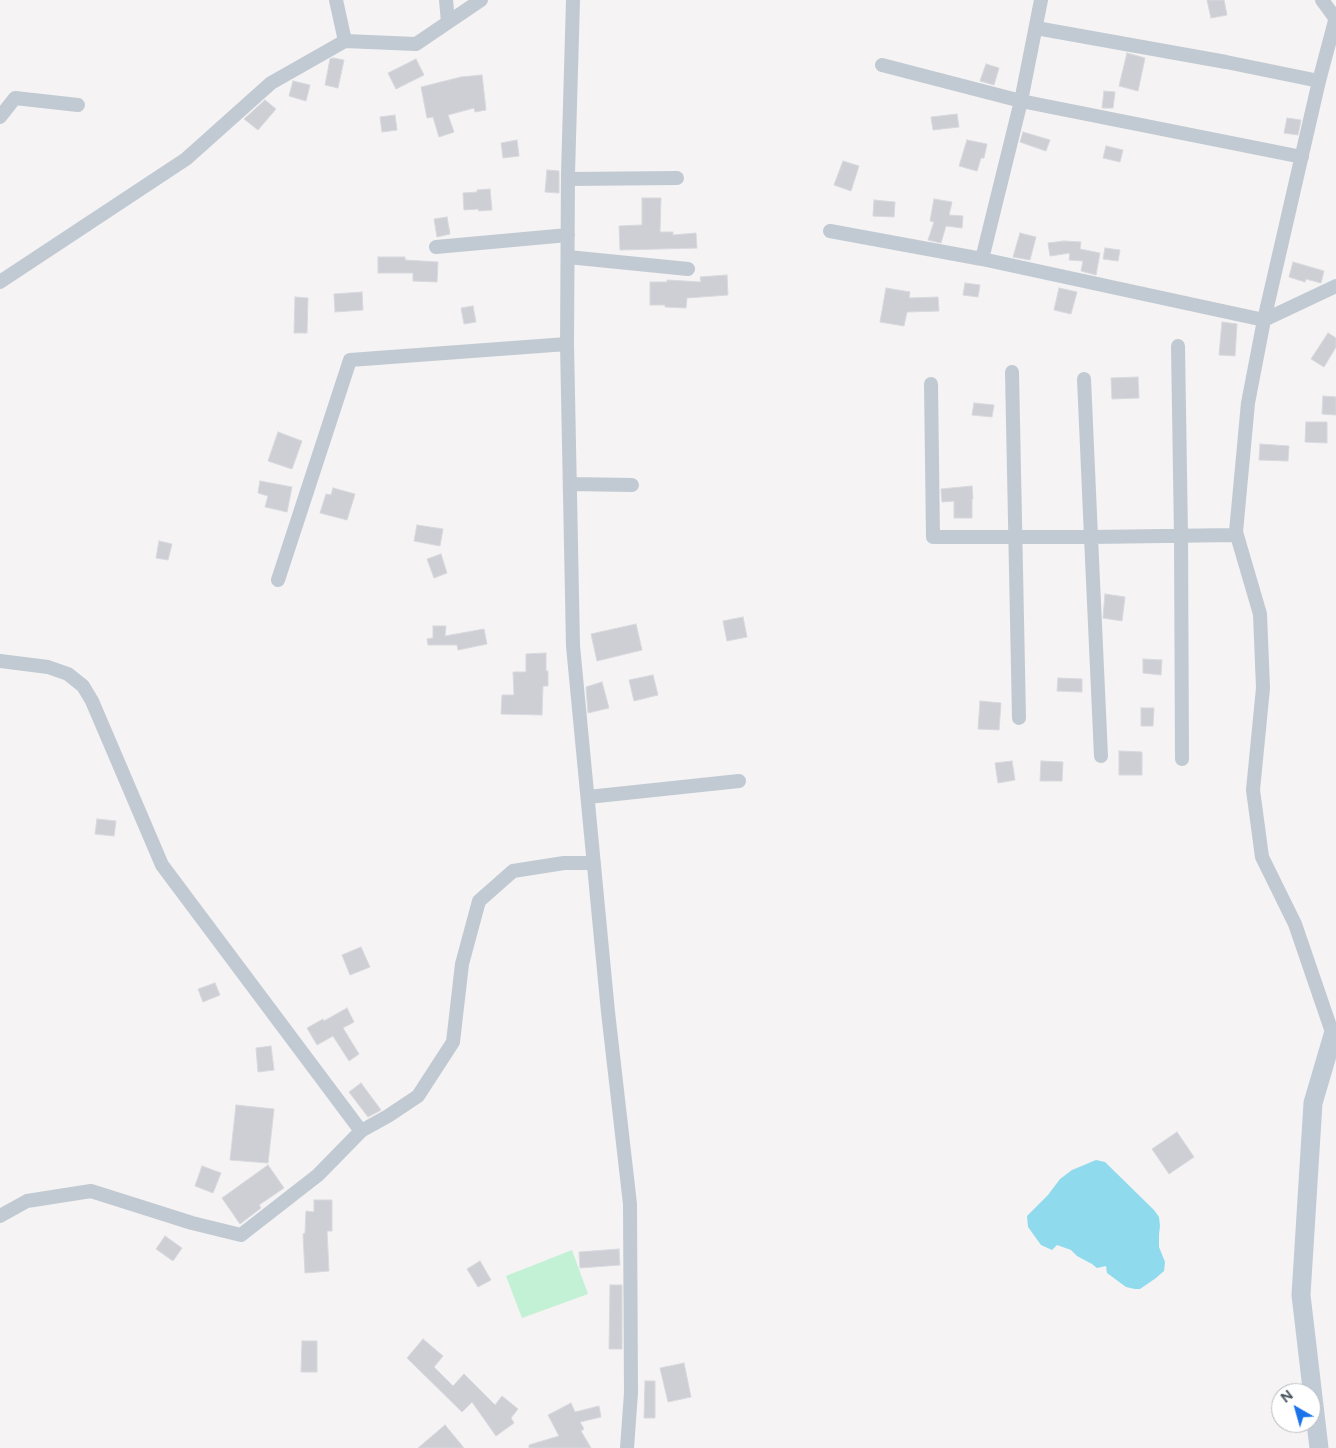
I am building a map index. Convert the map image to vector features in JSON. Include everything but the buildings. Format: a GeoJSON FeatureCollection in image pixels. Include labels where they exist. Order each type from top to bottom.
{"type":"FeatureCollection","features":[{"type":"Feature","properties":{"kind":"street"},"geometry":{"type":"LineString","coordinates":[[336,0],[345,41]]}},
{"type":"Feature","properties":{"kind":"street"},"geometry":{"type":"LineString","coordinates":[[446,0],[448,22]]}},
{"type":"Feature","properties":{"kind":"street"},"geometry":{"type":"LineString","coordinates":[[0,282],[186,159],[271,83],[345,41],[416,44],[481,0]]}},
{"type":"Feature","properties":{"kind":"street"},"geometry":{"type":"LineString","coordinates":[[573,0],[568,179],[567,344],[574,646],[609,1021],[630,1204],[631,1393],[627,1448]]}},
{"type":"Feature","properties":{"kind":"street"},"geometry":{"type":"LineString","coordinates":[[982,259],[1021,101],[1041,0]]}},
{"type":"Feature","properties":{"kind":"street"},"geometry":{"type":"LineString","coordinates":[[1319,1448],[1302,1295],[1313,1103],[1334,1034],[1295,924],[1262,857],[1253,790],[1263,688],[1260,614],[1236,532],[1248,403],[1264,320],[1319,81],[1336,18],[1322,0]]}},
{"type":"Feature","properties":{"kind":"street"},"geometry":{"type":"LineString","coordinates":[[1036,28],[1226,62],[1319,81]]}},
{"type":"Feature","properties":{"kind":"street"},"geometry":{"type":"LineString","coordinates":[[882,65],[1021,101],[1302,157]]}},
{"type":"Feature","properties":{"kind":"street"},"geometry":{"type":"LineString","coordinates":[[0,117],[15,98],[78,105]]}},
{"type":"Feature","properties":{"kind":"street"},"geometry":{"type":"LineString","coordinates":[[568,179],[677,178]]}},
{"type":"Feature","properties":{"kind":"street"},"geometry":{"type":"LineString","coordinates":[[830,231],[982,259],[1264,320],[1336,286]]}},
{"type":"Feature","properties":{"kind":"street"},"geometry":{"type":"LineString","coordinates":[[436,247],[568,235]]}},
{"type":"Feature","properties":{"kind":"street"},"geometry":{"type":"LineString","coordinates":[[568,257],[688,269]]}},
{"type":"Feature","properties":{"kind":"street"},"geometry":{"type":"LineString","coordinates":[[278,580],[350,360],[567,344]]}},
{"type":"Feature","properties":{"kind":"street"},"geometry":{"type":"LineString","coordinates":[[1178,346],[1182,758]]}},
{"type":"Feature","properties":{"kind":"street"},"geometry":{"type":"LineString","coordinates":[[1012,372],[1019,718]]}},
{"type":"Feature","properties":{"kind":"street"},"geometry":{"type":"LineString","coordinates":[[1084,380],[1100,756]]}},
{"type":"Feature","properties":{"kind":"street"},"geometry":{"type":"LineString","coordinates":[[931,384],[933,537],[1237,535]]}},
{"type":"Feature","properties":{"kind":"street"},"geometry":{"type":"LineString","coordinates":[[571,484],[632,485]]}},
{"type":"Feature","properties":{"kind":"street"},"geometry":{"type":"LineString","coordinates":[[0,660],[48,667],[68,674],[83,686],[92,702],[162,865],[361,1131]]}},
{"type":"Feature","properties":{"kind":"street"},"geometry":{"type":"LineString","coordinates":[[588,797],[739,781]]}},
{"type":"Feature","properties":{"kind":"street"},"geometry":{"type":"LineString","coordinates":[[0,1216],[27,1201],[91,1191],[192,1223],[241,1235],[318,1175],[361,1131],[418,1096],[453,1042],[462,964],[479,901],[513,871],[564,863],[594,863]]}},
{"type":"Feature","properties":{"kind":"green space"},"geometry":{"type":"Polygon","coordinates":[[[572,1250],[588,1294],[522,1318],[506,1276],[572,1250]]]}},
{"type":"Feature","properties":{"kind":"water"},"geometry":{"type":"Polygon","coordinates":[[[1096,1160],[1105,1162],[1159,1217],[1159,1247],[1165,1262],[1164,1271],[1140,1289],[1126,1287],[1107,1273],[1106,1266],[1097,1268],[1077,1256],[1071,1250],[1057,1245],[1052,1250],[1041,1245],[1028,1227],[1027,1216],[1048,1195],[1060,1179],[1072,1170],[1096,1160]]]}}]}
